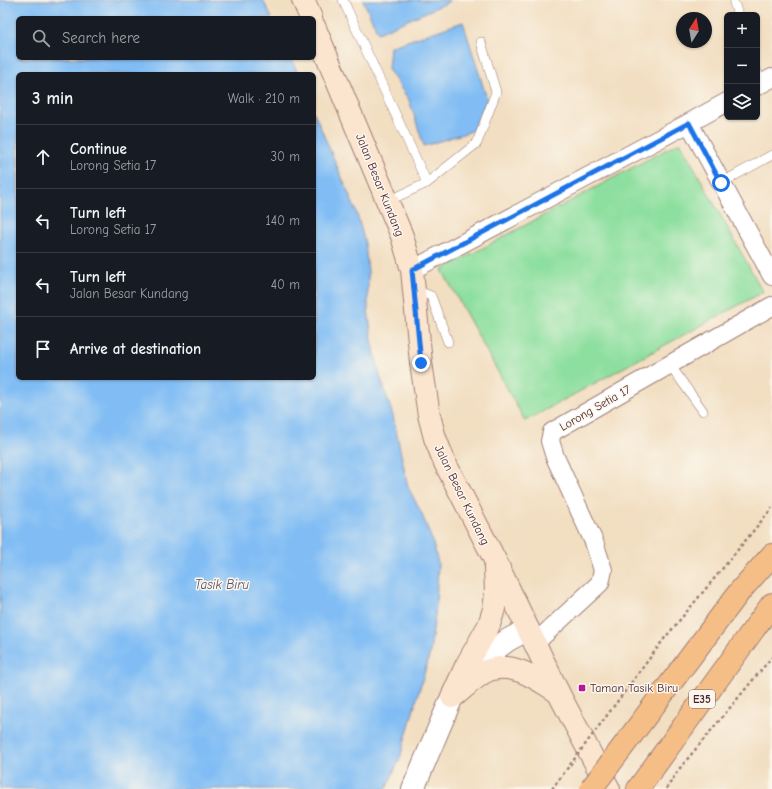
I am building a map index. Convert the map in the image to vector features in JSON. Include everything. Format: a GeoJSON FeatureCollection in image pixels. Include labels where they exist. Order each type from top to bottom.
{"type":"FeatureCollection","features":[{"type":"Feature","properties":{"kind":"highway"},"geometry":{"type":"LineString","coordinates":[[591,789],[740,591],[772,555]]}},
{"type":"Feature","properties":{"kind":"highway","name":"E35"},"geometry":{"type":"LineString","coordinates":[[638,789],[770,607]]}},
{"type":"Feature","properties":{"kind":"main road"},"geometry":{"type":"LineString","coordinates":[[303,0],[310,16]]}},
{"type":"Feature","properties":{"kind":"main road","name":"Jalan Besar Kundang"},"geometry":{"type":"LineString","coordinates":[[316,31],[402,236],[413,280],[421,363],[429,415],[435,438],[445,463],[495,560],[558,692],[609,789]]}},
{"type":"Feature","properties":{"kind":"main road"},"geometry":{"type":"LineString","coordinates":[[452,697],[466,666],[489,625],[494,609],[496,593],[495,560]]}},
{"type":"Feature","properties":{"kind":"main road"},"geometry":{"type":"LineString","coordinates":[[452,697],[489,670],[503,667],[519,669],[558,692]]}},
{"type":"Feature","properties":{"kind":"street"},"geometry":{"type":"LineString","coordinates":[[413,280],[724,104]]}},
{"type":"Feature","properties":{"kind":"street"},"geometry":{"type":"LineString","coordinates":[[689,123],[772,276]]}},
{"type":"Feature","properties":{"kind":"street","name":"Lorong Setia 17"},"geometry":{"type":"LineString","coordinates":[[531,636],[600,583],[603,570],[594,542],[555,457],[550,441],[552,432],[772,306]]}},
{"type":"Feature","properties":{"kind":"street"},"geometry":{"type":"LineString","coordinates":[[413,789],[452,697],[476,667],[490,653],[508,640],[531,636]]}},
{"type":"Feature","properties":{"kind":"lane"},"geometry":{"type":"LineString","coordinates":[[342,0],[427,183]]}},
{"type":"Feature","properties":{"kind":"lane"},"geometry":{"type":"LineString","coordinates":[[734,4],[737,12]]}},
{"type":"Feature","properties":{"kind":"lane"},"geometry":{"type":"LineString","coordinates":[[388,202],[427,183],[477,143],[496,92],[481,42]]}},
{"type":"Feature","properties":{"kind":"lane"},"geometry":{"type":"LineString","coordinates":[[721,183],[772,155]]}},
{"type":"Feature","properties":{"kind":"lane"},"geometry":{"type":"LineString","coordinates":[[413,280],[431,296],[448,342]]}},
{"type":"Feature","properties":{"kind":"lane"},"geometry":{"type":"LineString","coordinates":[[670,365],[703,411]]}},
{"type":"Feature","properties":{"kind":"path"},"geometry":{"type":"LineString","coordinates":[[552,789],[664,639],[772,508]]}},
{"type":"Feature","properties":{"kind":"path"},"geometry":{"type":"LineString","coordinates":[[666,789],[680,768],[772,657]]}},
{"type":"Feature","properties":{"kind":"green space"},"geometry":{"type":"Polygon","coordinates":[[[680,142],[763,292],[525,421],[442,270],[680,142]]]}},
{"type":"Feature","properties":{"kind":"water","name":"Tasik Biru"},"geometry":{"type":"Polygon","coordinates":[[[0,0],[263,0],[271,16],[16,16],[16,60],[292,60],[297,72],[16,72],[16,380],[316,380],[316,117],[356,211],[365,243],[368,271],[368,309],[372,340],[380,376],[393,416],[408,487],[421,512],[432,540],[438,563],[436,606],[430,653],[400,758],[386,789],[0,789],[0,0]]]}},
{"type":"Feature","properties":{"kind":"water"},"geometry":{"type":"Polygon","coordinates":[[[363,0],[448,0],[449,2],[378,33],[363,0]]]}},
{"type":"Feature","properties":{"kind":"water"},"geometry":{"type":"Polygon","coordinates":[[[463,22],[487,99],[472,131],[424,146],[409,100],[388,69],[390,47],[463,22]]]}},
{"type":"Feature","properties":{"kind":"place","name":"Taman Tasik Biru"},"geometry":{"type":"Point","coordinates":[582,688]}},
{"type":"Feature","properties":{"kind":"route"},"geometry":{"type":"LineString","coordinates":[[421,363],[412,270],[689,123],[721,183]]}}]}
